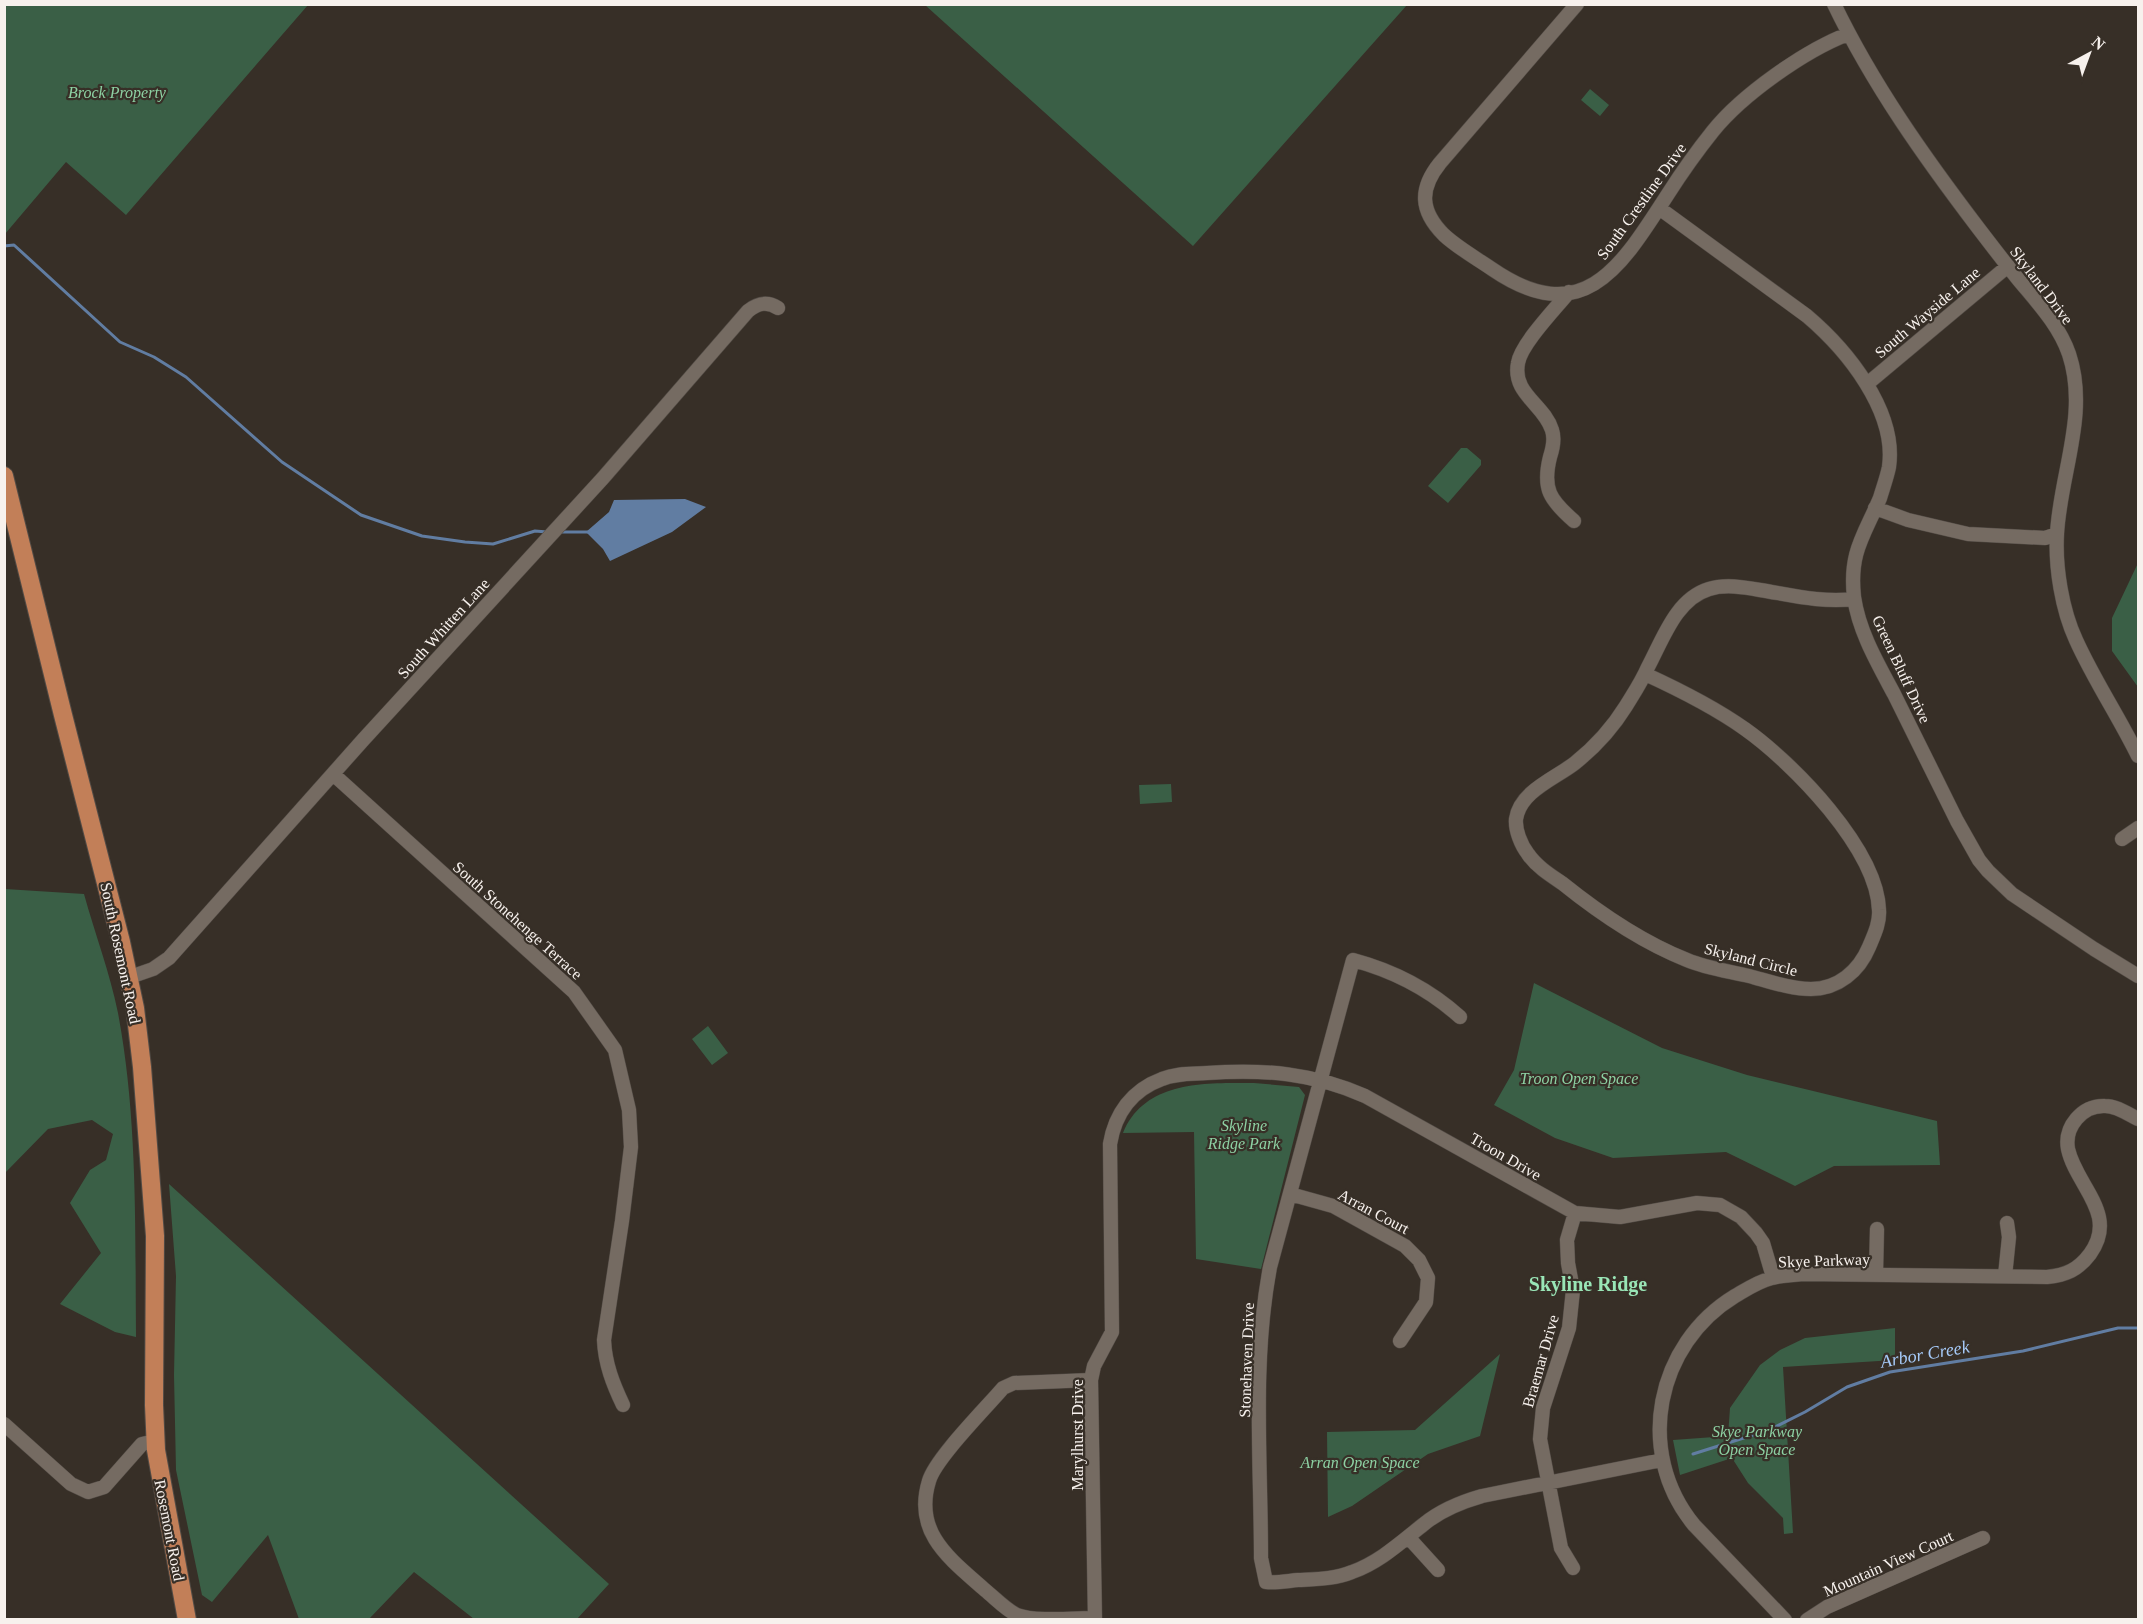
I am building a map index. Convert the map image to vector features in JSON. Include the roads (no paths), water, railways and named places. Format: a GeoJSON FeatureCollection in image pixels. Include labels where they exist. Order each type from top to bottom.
{"type":"FeatureCollection","features":[{"type":"Feature","properties":{"kind":"main road","name":"South Rosemont Road"},"geometry":{"type":"LineString","coordinates":[[4,476],[130,977],[142,1067],[155,1236],[155,1441]]}},
{"type":"Feature","properties":{"kind":"main road","name":"Rosemont Road"},"geometry":{"type":"LineString","coordinates":[[155,1441],[160,1482],[187,1620]]}},
{"type":"Feature","properties":{"kind":"street","name":"South Crestline Drive"},"geometry":{"type":"LineString","coordinates":[[1577,4],[1440,163],[1431,175],[1425,191],[1425,202],[1433,222],[1451,241],[1515,284],[1556,294],[1593,285],[1614,269],[1705,141],[1738,105],[1811,52],[1848,34]]}},
{"type":"Feature","properties":{"kind":"street","name":"Skyland Drive"},"geometry":{"type":"LineString","coordinates":[[1834,4],[1848,34],[1888,102],[1942,179],[2054,324],[2068,354],[2076,409],[2057,534],[2060,585],[2068,621],[2076,640],[2139,756]]}},
{"type":"Feature","properties":{"kind":"street","name":"Green Bluff Drive"},"geometry":{"type":"LineString","coordinates":[[1659,208],[1807,316],[1828,334],[1868,384],[1884,426],[1890,458],[1886,481],[1856,549],[1854,599],[1868,642],[1957,821],[1979,860],[2012,894],[2139,976]]}},
{"type":"Feature","properties":{"kind":"street","name":"South Wayside Lane"},"geometry":{"type":"LineString","coordinates":[[1868,384],[2008,266]]}},
{"type":"Feature","properties":{"kind":"street"},"geometry":{"type":"LineString","coordinates":[[1569,292],[1524,348],[1517,364],[1519,383],[1525,395],[1541,411],[1551,428],[1553,446],[1546,472],[1546,482],[1553,500],[1574,521]]}},
{"type":"Feature","properties":{"kind":"street","name":"South Whitten Lane"},"geometry":{"type":"LineString","coordinates":[[130,977],[153,969],[166,961],[603,478],[748,311],[756,305],[766,303],[778,308]]}},
{"type":"Feature","properties":{"kind":"street"},"geometry":{"type":"LineString","coordinates":[[1532,486],[1546,482]]}},
{"type":"Feature","properties":{"kind":"street"},"geometry":{"type":"LineString","coordinates":[[1875,508],[1908,520],[1968,534],[2045,538],[2057,534]]}},
{"type":"Feature","properties":{"kind":"street","name":"Skyland Circle"},"geometry":{"type":"LineString","coordinates":[[1645,674],[1708,705],[1762,742],[1784,760],[1818,797],[1850,838],[1871,877],[1879,912],[1878,925],[1866,955],[1855,970],[1841,981],[1823,988],[1797,988],[1687,960],[1637,934],[1596,909],[1528,855],[1516,828],[1516,816],[1521,806],[1540,786],[1576,762],[1620,716],[1645,674],[1672,620],[1691,598],[1711,588],[1724,586],[1745,587],[1837,602],[1854,599]]}},
{"type":"Feature","properties":{"kind":"street","name":"South Stonehenge Terrace"},"geometry":{"type":"LineString","coordinates":[[333,774],[574,992],[615,1050],[629,1110],[631,1147],[604,1340],[611,1378],[623,1405]]}},
{"type":"Feature","properties":{"kind":"street"},"geometry":{"type":"LineString","coordinates":[[2121,839],[2139,828]]}},
{"type":"Feature","properties":{"kind":"street","name":"Stonehaven Drive"},"geometry":{"type":"LineString","coordinates":[[1460,1017],[1431,993],[1409,980],[1353,960],[1270,1267],[1264,1298],[1260,1339],[1261,1558],[1266,1582],[1327,1579],[1373,1563],[1409,1538],[1425,1523],[1462,1502],[1662,1460]]}},
{"type":"Feature","properties":{"kind":"street","name":"Troon Drive"},"geometry":{"type":"LineString","coordinates":[[1193,1074],[1266,1071],[1320,1080],[1365,1096],[1575,1213],[1620,1216],[1697,1203],[1720,1204],[1741,1217],[1756,1233],[1763,1243],[1773,1277]]}},
{"type":"Feature","properties":{"kind":"street","name":"Marylhurst Drive"},"geometry":{"type":"LineString","coordinates":[[1095,1619],[1091,1380],[1094,1366],[1108,1344],[1112,1332],[1110,1148],[1115,1123],[1131,1099],[1162,1078],[1193,1074]]}},
{"type":"Feature","properties":{"kind":"street","name":"Skye Parkway"},"geometry":{"type":"LineString","coordinates":[[1785,1620],[1686,1515],[1672,1490],[1662,1460],[1660,1426],[1667,1382],[1678,1354],[1695,1329],[1712,1311],[1744,1291],[1773,1277],[1804,1274],[2006,1276],[2068,1273],[2083,1264],[2099,1239],[2099,1219],[2091,1194],[2070,1154],[2068,1144],[2070,1130],[2082,1113],[2099,1106],[2111,1107],[2139,1119]]}},
{"type":"Feature","properties":{"kind":"street","name":"Arran Court"},"geometry":{"type":"LineString","coordinates":[[1290,1194],[1332,1206],[1405,1246],[1419,1260],[1428,1278],[1426,1302],[1400,1341]]}},
{"type":"Feature","properties":{"kind":"street","name":"Braemar Drive"},"geometry":{"type":"LineString","coordinates":[[1573,1568],[1561,1548],[1540,1449],[1540,1428],[1543,1408],[1569,1328],[1574,1290],[1568,1263],[1567,1240],[1575,1213]]}},
{"type":"Feature","properties":{"kind":"street"},"geometry":{"type":"LineString","coordinates":[[2006,1276],[2009,1238],[2007,1223]]}},
{"type":"Feature","properties":{"kind":"street"},"geometry":{"type":"LineString","coordinates":[[1875,1274],[1877,1229]]}},
{"type":"Feature","properties":{"kind":"street"},"geometry":{"type":"LineString","coordinates":[[1091,1380],[1014,1383],[1003,1388],[934,1468],[927,1490],[926,1522],[936,1544],[952,1561],[1013,1613],[1028,1618],[1095,1619]]}},
{"type":"Feature","properties":{"kind":"street"},"geometry":{"type":"LineString","coordinates":[[4,1424],[72,1484],[88,1491],[105,1487],[142,1444],[155,1441]]}},
{"type":"Feature","properties":{"kind":"street"},"geometry":{"type":"LineString","coordinates":[[1409,1538],[1438,1570]]}},
{"type":"Feature","properties":{"kind":"street","name":"Mountain View Court"},"geometry":{"type":"LineString","coordinates":[[1807,1620],[1827,1607],[1983,1538]]}},
{"type":"Feature","properties":{"kind":"water"},"geometry":{"type":"Polygon","coordinates":[[[685,499],[706,507],[672,532],[610,561],[603,549],[586,532],[609,512],[614,500],[685,499]]]}},
{"type":"Feature","properties":{"kind":"waterway"},"geometry":{"type":"LineString","coordinates":[[4,246],[14,245],[120,342],[154,357],[186,377],[282,462],[361,515],[422,536],[465,542],[493,544],[535,531],[547,532]]}},
{"type":"Feature","properties":{"kind":"waterway"},"geometry":{"type":"LineString","coordinates":[[560,532],[589,532]]}},
{"type":"Feature","properties":{"kind":"waterway","name":"Arbor Creek"},"geometry":{"type":"LineString","coordinates":[[1693,1454],[1769,1430],[1847,1387],[1890,1372],[2023,1351],[2118,1328],[2138,1328]]}},
{"type":"Feature","properties":{"kind":"district","name":"Skyline Ridge"},"geometry":{"type":"Point","coordinates":[1588,1284]}},
{"type":"Feature","properties":{"kind":"park label","name":"Brock Property"},"geometry":{"type":"Point","coordinates":[117,92]}},
{"type":"Feature","properties":{"kind":"park label","name":"Troon Open Space"},"geometry":{"type":"Point","coordinates":[1579,1078]}},
{"type":"Feature","properties":{"kind":"park label","name":"Skyline Ridge Park"},"geometry":{"type":"Point","coordinates":[1244,1134]}},
{"type":"Feature","properties":{"kind":"park label","name":"Skye Parkway Open Space"},"geometry":{"type":"Point","coordinates":[1757,1440]}},
{"type":"Feature","properties":{"kind":"park label","name":"Arran Open Space"},"geometry":{"type":"Point","coordinates":[1360,1462]}}]}
